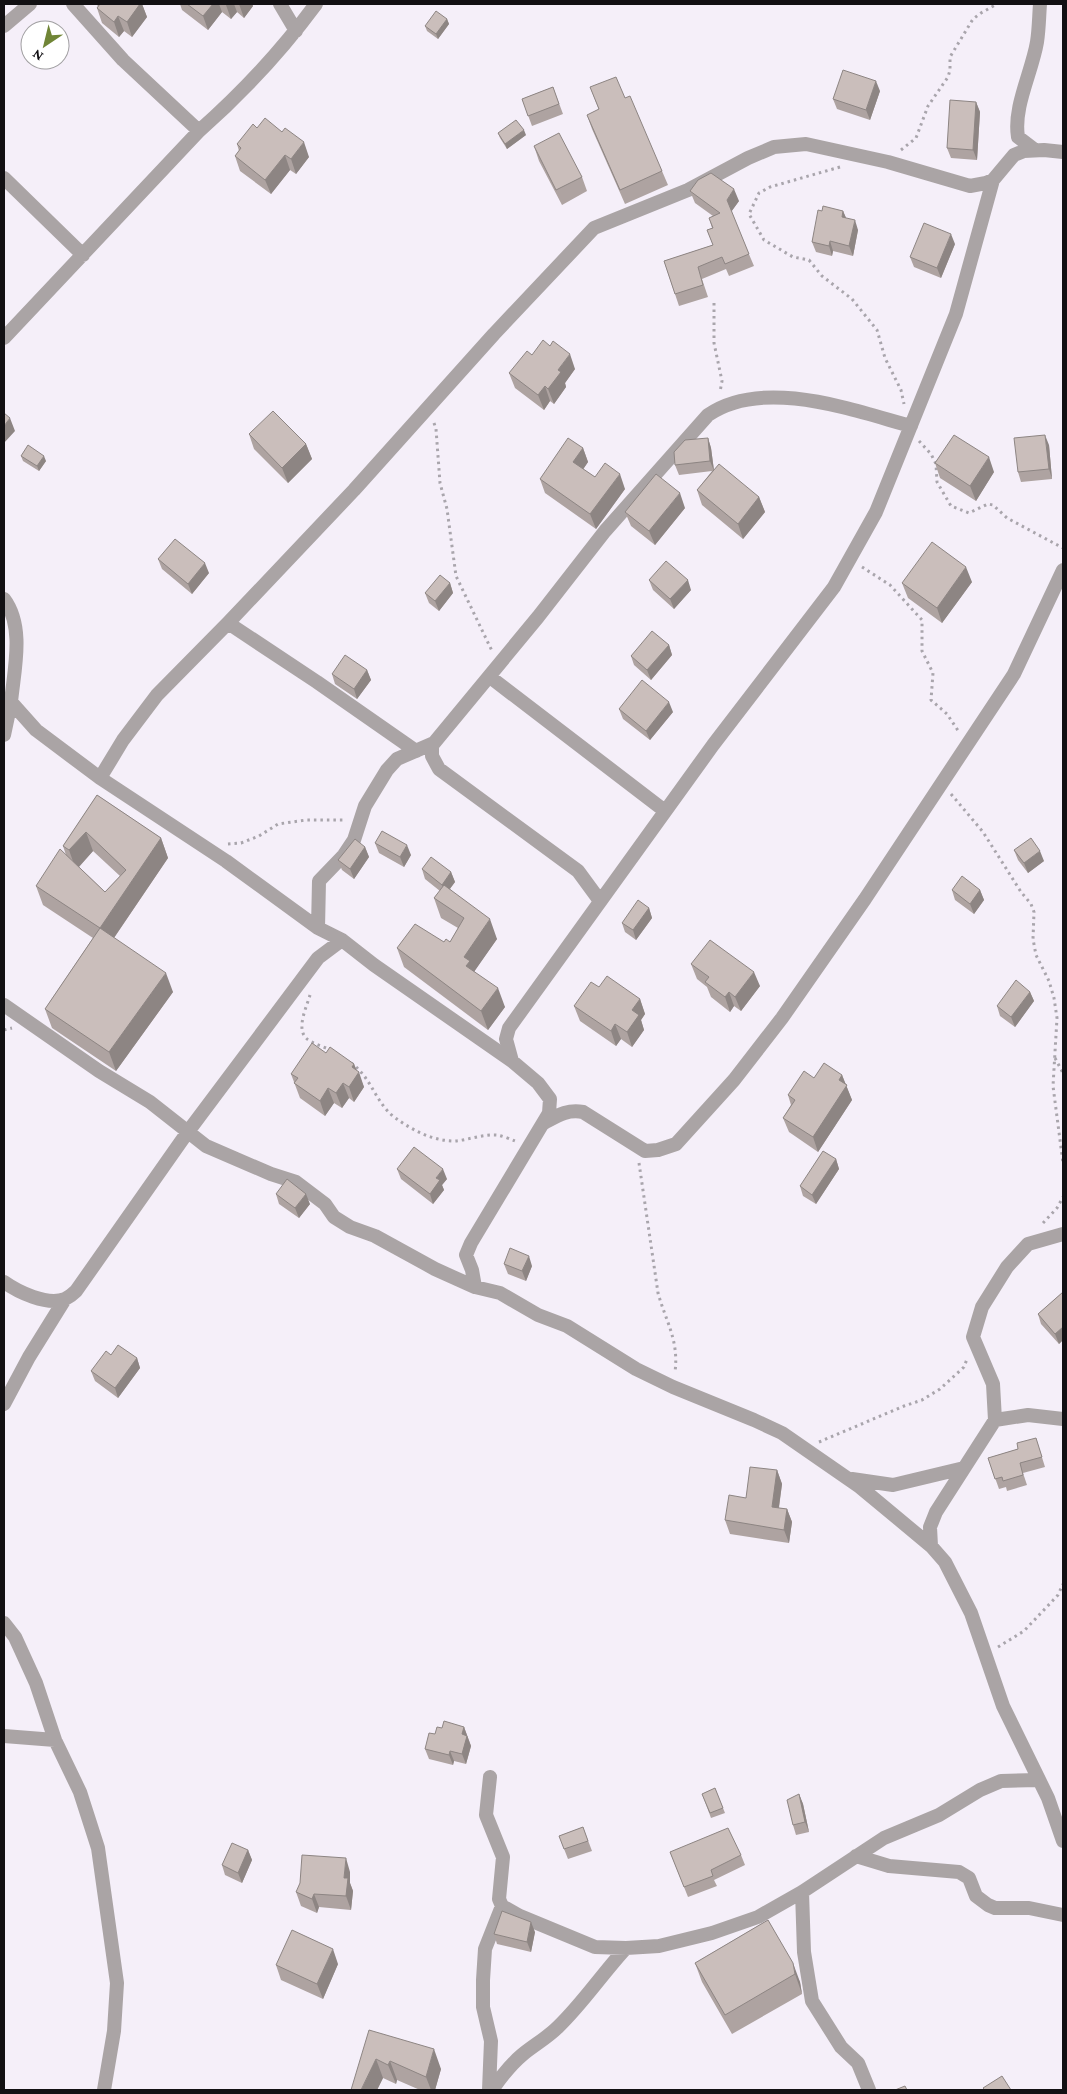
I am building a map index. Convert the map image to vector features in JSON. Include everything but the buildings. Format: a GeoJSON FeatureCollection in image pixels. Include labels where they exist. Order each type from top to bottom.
{"type":"FeatureCollection","features":[{"type":"Feature","properties":{"kind":"street"},"geometry":{"type":"LineString","coordinates":[[4,26],[30,4]]}},
{"type":"Feature","properties":{"kind":"street"},"geometry":{"type":"LineString","coordinates":[[73,4],[123,60],[199,131]]}},
{"type":"Feature","properties":{"kind":"street"},"geometry":{"type":"LineString","coordinates":[[280,4],[296,31]]}},
{"type":"Feature","properties":{"kind":"street"},"geometry":{"type":"LineString","coordinates":[[4,338],[199,131],[228,106],[296,31],[316,4]]}},
{"type":"Feature","properties":{"kind":"street"},"geometry":{"type":"LineString","coordinates":[[1035,150],[1018,136],[1017,128],[1019,110],[1037,43],[1040,4]]}},
{"type":"Feature","properties":{"kind":"street"},"geometry":{"type":"LineString","coordinates":[[100,778],[123,740],[157,694],[228,623],[354,490],[540,283],[594,228],[688,190],[748,158],[774,147],[806,144],[888,162],[970,186],[994,180]]}},
{"type":"Feature","properties":{"kind":"street"},"geometry":{"type":"LineString","coordinates":[[512,1061],[506,1039],[509,1028],[665,811],[834,587],[876,512],[956,314],[994,180],[1014,155],[1024,151],[1035,150],[1063,152]]}},
{"type":"Feature","properties":{"kind":"street"},"geometry":{"type":"LineString","coordinates":[[4,178],[83,255]]}},
{"type":"Feature","properties":{"kind":"street"},"geometry":{"type":"LineString","coordinates":[[318,928],[319,881],[344,855],[354,840],[364,806],[387,770],[397,759],[432,744],[490,677],[605,531],[708,415],[721,406],[739,400],[784,398],[830,404],[911,425]]}},
{"type":"Feature","properties":{"kind":"street"},"geometry":{"type":"LineString","coordinates":[[544,1123],[564,1112],[574,1110],[583,1112],[645,1151],[658,1150],[676,1144],[734,1080],[782,1018],[849,922],[1014,674],[1063,570]]}},
{"type":"Feature","properties":{"kind":"street"},"geometry":{"type":"LineString","coordinates":[[4,599],[8,605],[16,632],[11,702],[4,735]]}},
{"type":"Feature","properties":{"kind":"street"},"geometry":{"type":"LineString","coordinates":[[228,623],[416,751]]}},
{"type":"Feature","properties":{"kind":"street"},"geometry":{"type":"LineString","coordinates":[[490,677],[665,811]]}},
{"type":"Feature","properties":{"kind":"street"},"geometry":{"type":"LineString","coordinates":[[11,702],[36,730],[100,778],[209,849],[318,928],[342,940],[374,965],[512,1061],[538,1083],[550,1099],[549,1113],[531,1145],[486,1215],[466,1255],[472,1270],[475,1287]]}},
{"type":"Feature","properties":{"kind":"street"},"geometry":{"type":"LineString","coordinates":[[432,744],[432,756],[439,769],[578,871],[600,901]]}},
{"type":"Feature","properties":{"kind":"street"},"geometry":{"type":"LineString","coordinates":[[4,1404],[29,1357],[65,1299],[76,1292],[187,1133],[318,958],[342,940]]}},
{"type":"Feature","properties":{"kind":"street"},"geometry":{"type":"LineString","coordinates":[[4,1005],[99,1071],[150,1102],[187,1133],[206,1146],[271,1174],[296,1182],[325,1204],[334,1217],[350,1227],[375,1236],[435,1269],[475,1287],[500,1293],[538,1315],[567,1326],[636,1369],[673,1388],[754,1420],[782,1434],[848,1478],[907,1524],[945,1562],[966,1604],[988,1658],[1004,1706],[1048,1798],[1063,1841]]}},
{"type":"Feature","properties":{"kind":"street"},"geometry":{"type":"LineString","coordinates":[[931,1546],[930,1527],[936,1512],[995,1420],[993,1384],[973,1337],[982,1307],[1007,1267],[1028,1244],[1063,1234]]}},
{"type":"Feature","properties":{"kind":"street"},"geometry":{"type":"LineString","coordinates":[[4,1282],[29,1296],[48,1300],[65,1299]]}},
{"type":"Feature","properties":{"kind":"street"},"geometry":{"type":"LineString","coordinates":[[995,1420],[1028,1415],[1063,1419]]}},
{"type":"Feature","properties":{"kind":"street"},"geometry":{"type":"LineString","coordinates":[[848,1478],[893,1485],[964,1468]]}},
{"type":"Feature","properties":{"kind":"street"},"geometry":{"type":"LineString","coordinates":[[4,1623],[15,1638],[36,1683],[55,1740],[80,1792],[98,1848],[117,1983],[114,2031],[104,2090]]}},
{"type":"Feature","properties":{"kind":"street"},"geometry":{"type":"LineString","coordinates":[[4,1736],[55,1740]]}},
{"type":"Feature","properties":{"kind":"street"},"geometry":{"type":"LineString","coordinates":[[490,1777],[486,1815],[503,1857],[499,1900],[502,1906],[520,1916],[595,1947],[626,1948],[659,1946],[712,1933],[758,1917],[802,1892],[884,1838],[939,1815],[980,1790],[1001,1781],[1039,1780]]}},
{"type":"Feature","properties":{"kind":"street"},"geometry":{"type":"LineString","coordinates":[[856,1856],[889,1866],[959,1872],[969,1878],[976,1896],[995,1908],[1029,1908],[1063,1915]]}},
{"type":"Feature","properties":{"kind":"street"},"geometry":{"type":"LineString","coordinates":[[802,1892],[804,1952],[812,2001],[841,2047],[858,2063],[870,2090]]}},
{"type":"Feature","properties":{"kind":"street"},"geometry":{"type":"LineString","coordinates":[[491,2090],[491,2040],[483,2008],[483,1980],[485,1950],[502,1906]]}},
{"type":"Feature","properties":{"kind":"street"},"geometry":{"type":"LineString","coordinates":[[491,2090],[506,2069],[549,2037],[571,2015],[601,1976],[626,1948]]}},
{"type":"Feature","properties":{"kind":"path"},"geometry":{"type":"LineString","coordinates":[[888,162],[916,138],[928,106],[948,77],[950,57],[973,19],[997,4]]}},
{"type":"Feature","properties":{"kind":"path"},"geometry":{"type":"LineString","coordinates":[[860,156],[833,169],[770,187],[759,193],[749,214],[764,240],[793,257],[809,260],[822,276],[852,298],[870,321],[881,339],[885,358],[901,390],[911,425],[936,464],[937,482],[951,506],[969,513],[988,504],[993,505],[1007,518],[1063,548]]}},
{"type":"Feature","properties":{"kind":"path"},"geometry":{"type":"LineString","coordinates":[[708,415],[719,397],[722,382],[714,344],[714,303]]}},
{"type":"Feature","properties":{"kind":"path"},"geometry":{"type":"LineString","coordinates":[[428,406],[436,429],[440,483],[447,509],[456,576],[499,665]]}},
{"type":"Feature","properties":{"kind":"path"},"geometry":{"type":"LineString","coordinates":[[847,562],[866,569],[890,585],[922,620],[922,651],[933,673],[931,700],[947,714],[966,746]]}},
{"type":"Feature","properties":{"kind":"path"},"geometry":{"type":"LineString","coordinates":[[941,784],[983,832],[1021,892],[1032,904],[1034,912],[1033,939],[1036,955],[1049,981],[1057,1018],[1052,1086],[1063,1163]]}},
{"type":"Feature","properties":{"kind":"path"},"geometry":{"type":"LineString","coordinates":[[209,849],[241,843],[259,836],[278,824],[306,820],[340,821],[362,815]]}},
{"type":"Feature","properties":{"kind":"path"},"geometry":{"type":"LineString","coordinates":[[311,993],[302,1023],[303,1034],[307,1040],[336,1052]]}},
{"type":"Feature","properties":{"kind":"path"},"geometry":{"type":"LineString","coordinates":[[1055,1058],[1063,1073]]}},
{"type":"Feature","properties":{"kind":"path"},"geometry":{"type":"LineString","coordinates":[[348,1060],[366,1075],[380,1102],[393,1116],[415,1131],[434,1139],[455,1141],[498,1135],[531,1145]]}},
{"type":"Feature","properties":{"kind":"path"},"geometry":{"type":"LineString","coordinates":[[637,1146],[658,1293],[663,1312],[674,1335],[676,1359],[673,1388]]}},
{"type":"Feature","properties":{"kind":"path"},"geometry":{"type":"LineString","coordinates":[[1028,1244],[1037,1229],[1057,1208],[1063,1197]]}},
{"type":"Feature","properties":{"kind":"path"},"geometry":{"type":"LineString","coordinates":[[804,1447],[922,1400],[940,1388],[964,1367],[971,1350],[973,1337]]}},
{"type":"Feature","properties":{"kind":"path"},"geometry":{"type":"LineString","coordinates":[[988,1658],[1002,1644],[1024,1631],[1058,1594],[1063,1584]]}}]}
